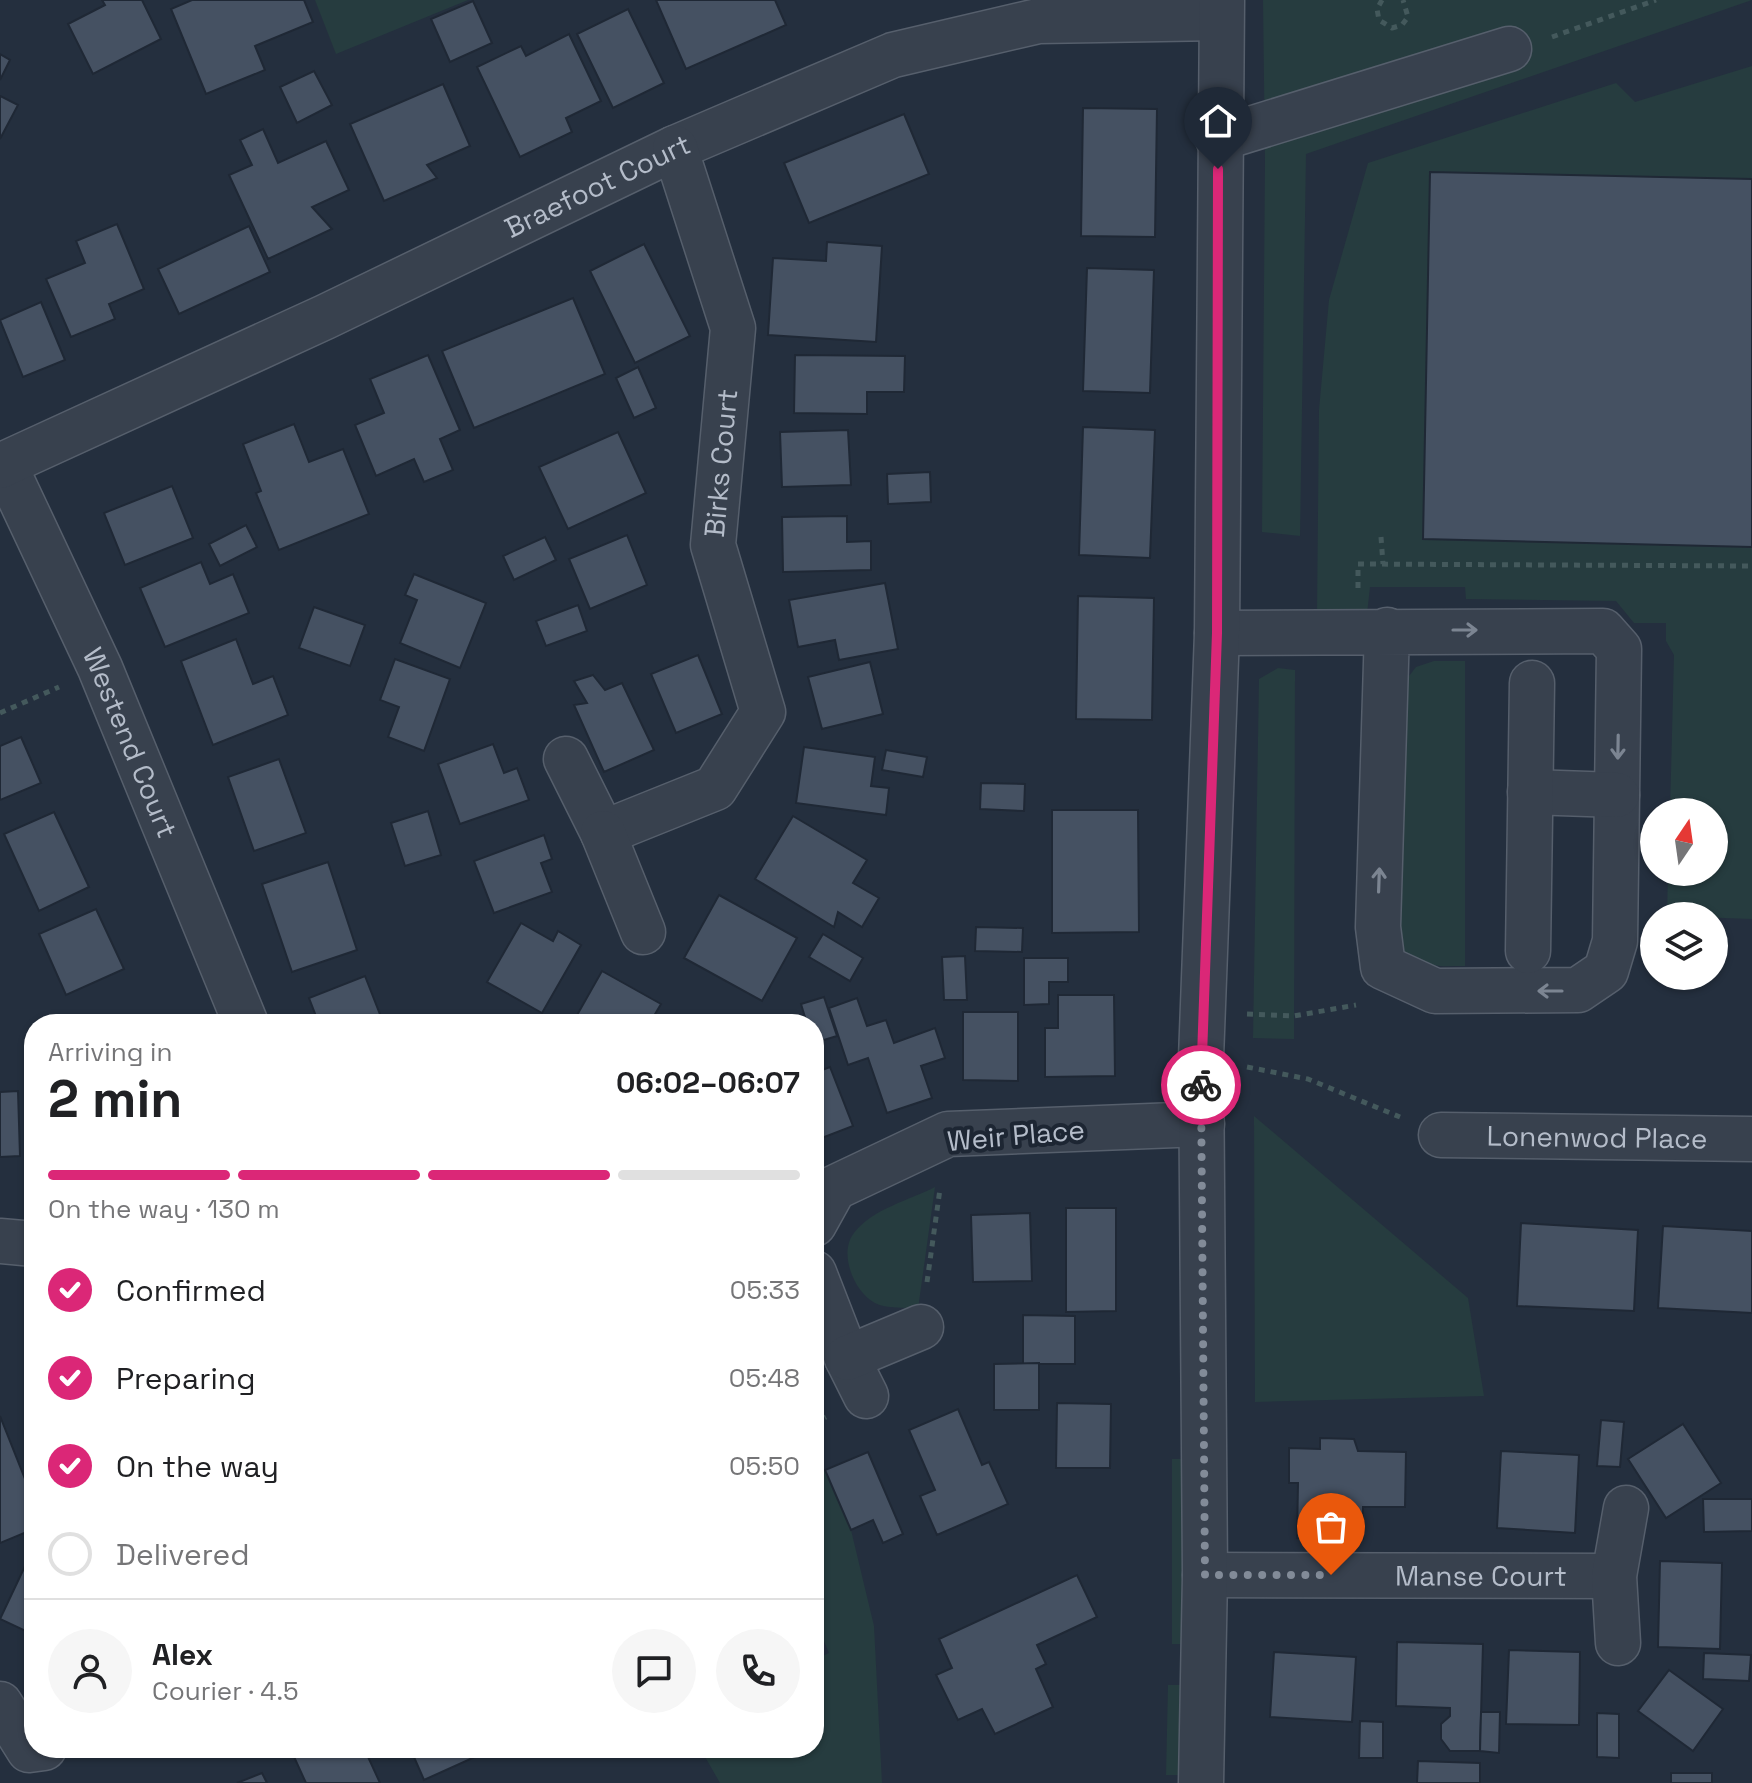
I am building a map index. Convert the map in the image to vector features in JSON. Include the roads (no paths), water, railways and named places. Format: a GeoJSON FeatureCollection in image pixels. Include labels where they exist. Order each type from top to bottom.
{"type":"FeatureCollection","features":[{"type":"Feature","properties":{"kind":"street"},"geometry":{"type":"LineString","coordinates":[[1201,1783],[1205,1575],[1201,1058],[1217,633],[1218,139],[1222,9]]}},
{"type":"Feature","properties":{"kind":"street","name":"Braefoot Court"},"geometry":{"type":"LineString","coordinates":[[2,465],[325,317],[675,148],[893,55],[1038,21],[1222,9]]}},
{"type":"Feature","properties":{"kind":"street"},"geometry":{"type":"LineString","coordinates":[[1218,139],[1509,49]]}},
{"type":"Feature","properties":{"kind":"street","name":"Birks Court"},"geometry":{"type":"LineString","coordinates":[[603,833],[715,788],[763,712],[713,545],[733,328],[675,148]]}},
{"type":"Feature","properties":{"kind":"street","name":"Westend Court"},"geometry":{"type":"LineString","coordinates":[[2,465],[100,668],[242,1014]]}},
{"type":"Feature","properties":{"kind":"street"},"geometry":{"type":"LineString","coordinates":[[1217,633],[1387,630],[1603,631],[1619,649],[1615,941],[1606,971],[1578,990],[1435,991],[1383,967],[1378,927],[1387,630]]}},
{"type":"Feature","properties":{"kind":"street"},"geometry":{"type":"LineString","coordinates":[[1528,951],[1532,683]]}},
{"type":"Feature","properties":{"kind":"street"},"geometry":{"type":"LineString","coordinates":[[566,759],[603,833],[643,932]]}},
{"type":"Feature","properties":{"kind":"street"},"geometry":{"type":"LineString","coordinates":[[1530,792],[1617,795]]}},
{"type":"Feature","properties":{"kind":"street","name":"Weir Place"},"geometry":{"type":"LineString","coordinates":[[824,1206],[834,1188],[948,1134],[1202,1124]]}},
{"type":"Feature","properties":{"kind":"street","name":"Lonenwod Place"},"geometry":{"type":"LineString","coordinates":[[1441,1135],[1752,1139]]}},
{"type":"Feature","properties":{"kind":"street"},"geometry":{"type":"LineString","coordinates":[[0,1241],[24,1243]]}},
{"type":"Feature","properties":{"kind":"street"},"geometry":{"type":"LineString","coordinates":[[824,1298],[856,1377],[921,1327]]}},
{"type":"Feature","properties":{"kind":"street"},"geometry":{"type":"LineString","coordinates":[[1618,1643],[1614,1576],[1626,1508]]}},
{"type":"Feature","properties":{"kind":"street","name":"Manse Court"},"geometry":{"type":"LineString","coordinates":[[1205,1575],[1614,1576]]}},
{"type":"Feature","properties":{"kind":"street"},"geometry":{"type":"LineString","coordinates":[[0,1704],[24,1749]]}}]}
